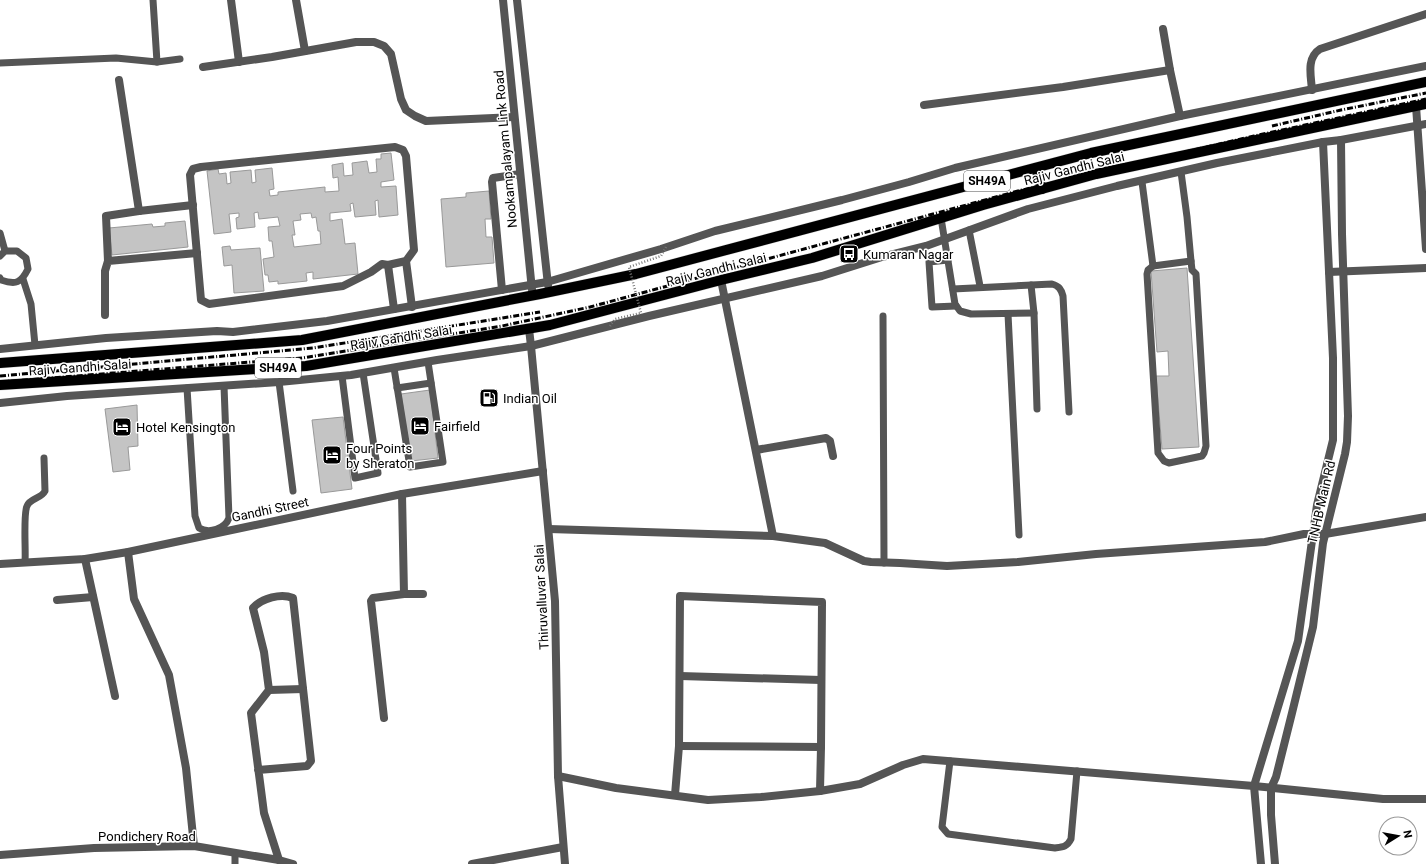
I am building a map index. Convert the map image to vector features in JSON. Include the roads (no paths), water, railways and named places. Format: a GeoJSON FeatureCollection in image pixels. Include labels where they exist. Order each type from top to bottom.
{"type":"FeatureCollection","features":[{"type":"Feature","properties":{"kind":"main road","name":"Rajiv Gandhi Salai"},"geometry":{"type":"LineString","coordinates":[[0,363],[302,340],[532,290],[636,274],[1090,153],[1426,82]]}},
{"type":"Feature","properties":{"kind":"main road","name":"Rajiv Gandhi Salai"},"geometry":{"type":"LineString","coordinates":[[0,385],[306,366],[550,325],[721,280],[812,258],[983,205],[1096,174],[1426,104]]}},
{"type":"Feature","properties":{"kind":"main road"},"geometry":{"type":"LineString","coordinates":[[1036,168],[1042,189]]}},
{"type":"Feature","properties":{"kind":"street"},"geometry":{"type":"LineString","coordinates":[[231,0],[239,62]]}},
{"type":"Feature","properties":{"kind":"street"},"geometry":{"type":"LineString","coordinates":[[296,0],[305,51]]}},
{"type":"Feature","properties":{"kind":"street","name":"Nookampalayam Link Road"},"geometry":{"type":"LineString","coordinates":[[503,0],[532,290]]}},
{"type":"Feature","properties":{"kind":"street","name":"Nookampalayam Link Road"},"geometry":{"type":"LineString","coordinates":[[517,0],[549,287]]}},
{"type":"Feature","properties":{"kind":"street"},"geometry":{"type":"LineString","coordinates":[[1312,90],[1310,60],[1315,52],[1320,49],[1426,14]]}},
{"type":"Feature","properties":{"kind":"street"},"geometry":{"type":"LineString","coordinates":[[1163,29],[1180,116]]}},
{"type":"Feature","properties":{"kind":"street"},"geometry":{"type":"LineString","coordinates":[[203,67],[356,42],[374,42],[384,46],[391,54],[401,99],[406,110],[415,116],[426,121],[514,117]]}},
{"type":"Feature","properties":{"kind":"street"},"geometry":{"type":"LineString","coordinates":[[549,287],[715,231],[842,200],[955,168],[1180,116],[1426,66]]}},
{"type":"Feature","properties":{"kind":"street"},"geometry":{"type":"LineString","coordinates":[[924,105],[1063,87],[1170,70]]}},
{"type":"Feature","properties":{"kind":"street"},"geometry":{"type":"LineString","coordinates":[[119,80],[140,211]]}},
{"type":"Feature","properties":{"kind":"street"},"geometry":{"type":"LineString","coordinates":[[1416,106],[1426,249]]}},
{"type":"Feature","properties":{"kind":"street"},"geometry":{"type":"LineString","coordinates":[[0,403],[67,396],[279,382],[342,376],[531,346],[725,298],[822,276],[882,257],[926,246],[1028,209],[1117,186],[1142,182],[1217,163],[1426,124]]}},
{"type":"Feature","properties":{"kind":"street","name":"TNHB Main Rd"},"geometry":{"type":"LineString","coordinates":[[1275,864],[1271,815],[1271,788],[1276,777],[1313,627],[1323,543],[1347,442],[1348,416],[1343,272],[1341,140]]}},
{"type":"Feature","properties":{"kind":"street","name":"TNHB Main Rd"},"geometry":{"type":"LineString","coordinates":[[1261,864],[1254,786],[1298,641],[1317,505],[1333,440],[1333,366],[1323,142]]}},
{"type":"Feature","properties":{"kind":"street"},"geometry":{"type":"LineString","coordinates":[[395,147],[403,150],[406,156],[414,250],[406,260],[388,265],[382,264],[343,286],[209,304],[201,300],[193,205],[190,175],[194,169],[201,167],[395,147]]}},
{"type":"Feature","properties":{"kind":"street"},"geometry":{"type":"LineString","coordinates":[[502,290],[492,182],[493,178],[520,174]]}},
{"type":"Feature","properties":{"kind":"street"},"geometry":{"type":"LineString","coordinates":[[105,315],[105,272],[108,261],[106,216],[193,205]]}},
{"type":"Feature","properties":{"kind":"street"},"geometry":{"type":"LineString","coordinates":[[108,261],[196,253]]}},
{"type":"Feature","properties":{"kind":"street"},"geometry":{"type":"LineString","coordinates":[[406,260],[412,307]]}},
{"type":"Feature","properties":{"kind":"street"},"geometry":{"type":"LineString","coordinates":[[388,265],[394,310]]}},
{"type":"Feature","properties":{"kind":"street"},"geometry":{"type":"LineString","coordinates":[[1329,272],[1426,268]]}},
{"type":"Feature","properties":{"kind":"street"},"geometry":{"type":"LineString","coordinates":[[721,280],[773,536]]}},
{"type":"Feature","properties":{"kind":"street"},"geometry":{"type":"LineString","coordinates":[[0,349],[106,338],[217,331],[233,332],[327,321],[502,290],[532,290]]}},
{"type":"Feature","properties":{"kind":"street","name":"Thiruvalluvar Salai"},"geometry":{"type":"LineString","coordinates":[[529,329],[555,601],[558,776],[564,864]]}},
{"type":"Feature","properties":{"kind":"street"},"geometry":{"type":"LineString","coordinates":[[756,450],[826,438],[830,441],[833,456]]}},
{"type":"Feature","properties":{"kind":"street","name":"Gandhi Street"},"geometry":{"type":"LineString","coordinates":[[0,564],[85,559],[128,552],[402,494],[543,471]]}},
{"type":"Feature","properties":{"kind":"street"},"geometry":{"type":"LineString","coordinates":[[402,494],[404,594]]}},
{"type":"Feature","properties":{"kind":"street"},"geometry":{"type":"LineString","coordinates":[[549,529],[773,536],[825,543],[864,561],[947,566],[1018,562],[1096,554],[1265,542],[1312,534],[1325,534],[1426,517]]}},
{"type":"Feature","properties":{"kind":"street"},"geometry":{"type":"LineString","coordinates":[[128,552],[134,599],[166,667],[171,682],[186,768],[194,846]]}},
{"type":"Feature","properties":{"kind":"street"},"geometry":{"type":"LineString","coordinates":[[85,559],[116,696]]}},
{"type":"Feature","properties":{"kind":"street"},"geometry":{"type":"LineString","coordinates":[[384,718],[370,601],[373,598],[404,594],[423,594]]}},
{"type":"Feature","properties":{"kind":"street"},"geometry":{"type":"LineString","coordinates":[[258,770],[307,766],[311,761],[293,598],[286,595],[259,602],[253,608],[264,652],[269,690],[251,713],[258,770],[264,813],[279,862]]}},
{"type":"Feature","properties":{"kind":"street"},"geometry":{"type":"LineString","coordinates":[[675,795],[679,746],[680,596],[822,602],[820,791]]}},
{"type":"Feature","properties":{"kind":"street"},"geometry":{"type":"LineString","coordinates":[[57,600],[93,597]]}},
{"type":"Feature","properties":{"kind":"street"},"geometry":{"type":"LineString","coordinates":[[680,676],[821,680]]}},
{"type":"Feature","properties":{"kind":"street"},"geometry":{"type":"LineString","coordinates":[[269,690],[303,689]]}},
{"type":"Feature","properties":{"kind":"street"},"geometry":{"type":"LineString","coordinates":[[679,746],[820,747]]}},
{"type":"Feature","properties":{"kind":"street"},"geometry":{"type":"LineString","coordinates":[[558,776],[616,788],[708,800],[761,797],[820,791],[860,784],[903,765],[923,759],[1254,786],[1383,799],[1426,799]]}},
{"type":"Feature","properties":{"kind":"street","name":"Pondichery Road"},"geometry":{"type":"LineString","coordinates":[[0,855],[94,848],[194,846],[293,864]]}},
{"type":"Feature","properties":{"kind":"street"},"geometry":{"type":"LineString","coordinates":[[472,864],[563,847]]}},
{"type":"Feature","properties":{"kind":"lane"},"geometry":{"type":"LineString","coordinates":[[153,0],[157,62]]}},
{"type":"Feature","properties":{"kind":"lane"},"geometry":{"type":"LineString","coordinates":[[0,63],[116,58],[157,62],[180,59]]}},
{"type":"Feature","properties":{"kind":"lane"},"geometry":{"type":"LineString","coordinates":[[1181,172],[1187,217],[1192,270],[1196,274],[1206,446],[1202,456],[1195,459],[1168,463],[1164,461],[1158,453],[1147,274],[1148,270],[1153,266],[1191,261]]}},
{"type":"Feature","properties":{"kind":"lane"},"geometry":{"type":"LineString","coordinates":[[1142,182],[1153,266]]}},
{"type":"Feature","properties":{"kind":"lane"},"geometry":{"type":"LineString","coordinates":[[941,218],[956,306],[960,311],[964,313],[1034,313]]}},
{"type":"Feature","properties":{"kind":"lane"},"geometry":{"type":"LineString","coordinates":[[969,230],[980,286]]}},
{"type":"Feature","properties":{"kind":"lane"},"geometry":{"type":"LineString","coordinates":[[0,233],[3,254],[17,251],[26,258],[28,269],[23,280],[31,304],[35,345]]}},
{"type":"Feature","properties":{"kind":"lane"},"geometry":{"type":"LineString","coordinates":[[948,260],[929,262],[932,307],[956,306]]}},
{"type":"Feature","properties":{"kind":"lane"},"geometry":{"type":"LineString","coordinates":[[0,278],[1,280],[12,284],[23,280]]}},
{"type":"Feature","properties":{"kind":"lane"},"geometry":{"type":"LineString","coordinates":[[953,289],[980,286],[1052,284],[1061,289],[1063,296],[1069,412]]}},
{"type":"Feature","properties":{"kind":"lane"},"geometry":{"type":"LineString","coordinates":[[1031,285],[1034,313],[1038,409]]}},
{"type":"Feature","properties":{"kind":"lane"},"geometry":{"type":"LineString","coordinates":[[1008,314],[1019,535]]}},
{"type":"Feature","properties":{"kind":"lane"},"geometry":{"type":"LineString","coordinates":[[883,316],[884,563]]}},
{"type":"Feature","properties":{"kind":"lane"},"geometry":{"type":"LineString","coordinates":[[394,368],[410,467],[443,462],[428,362]]}},
{"type":"Feature","properties":{"kind":"lane"},"geometry":{"type":"LineString","coordinates":[[342,376],[355,478],[378,473],[363,373]]}},
{"type":"Feature","properties":{"kind":"lane"},"geometry":{"type":"LineString","coordinates":[[279,382],[293,491]]}},
{"type":"Feature","properties":{"kind":"lane"},"geometry":{"type":"LineString","coordinates":[[397,388],[431,383]]}},
{"type":"Feature","properties":{"kind":"lane"},"geometry":{"type":"LineString","coordinates":[[187,388],[195,516],[199,528],[203,531],[208,531],[223,527],[229,518],[224,386]]}},
{"type":"Feature","properties":{"kind":"lane"},"geometry":{"type":"LineString","coordinates":[[26,562],[26,509],[31,501],[40,497],[45,491],[44,458]]}},
{"type":"Feature","properties":{"kind":"lane"},"geometry":{"type":"LineString","coordinates":[[950,761],[942,827],[948,834],[1055,848],[1064,847],[1071,839],[1077,772]]}},
{"type":"Feature","properties":{"kind":"lane"},"geometry":{"type":"LineString","coordinates":[[235,854],[235,864]]}},
{"type":"Feature","properties":{"kind":"railway"},"geometry":{"type":"LineString","coordinates":[[1272,126],[1426,93]]}},
{"type":"Feature","properties":{"kind":"railway"},"geometry":{"type":"LineString","coordinates":[[0,382],[302,358],[502,326],[590,307],[1018,191],[1254,136],[1426,99]]}},
{"type":"Feature","properties":{"kind":"railway"},"geometry":{"type":"LineString","coordinates":[[0,376],[313,348],[540,312]]}},
{"type":"Feature","properties":{"kind":"place","name":"Kumaran Nagar"},"geometry":{"type":"Point","coordinates":[849,254]}},
{"type":"Feature","properties":{"kind":"place","name":"Indian Oil"},"geometry":{"type":"Point","coordinates":[489,398]}},
{"type":"Feature","properties":{"kind":"place","name":"Fairfield"},"geometry":{"type":"Point","coordinates":[420,426]}},
{"type":"Feature","properties":{"kind":"place","name":"Hotel Kensington"},"geometry":{"type":"Point","coordinates":[122,427]}},
{"type":"Feature","properties":{"kind":"place","name":"Four Points by Sheraton"},"geometry":{"type":"Point","coordinates":[332,455]}}]}
